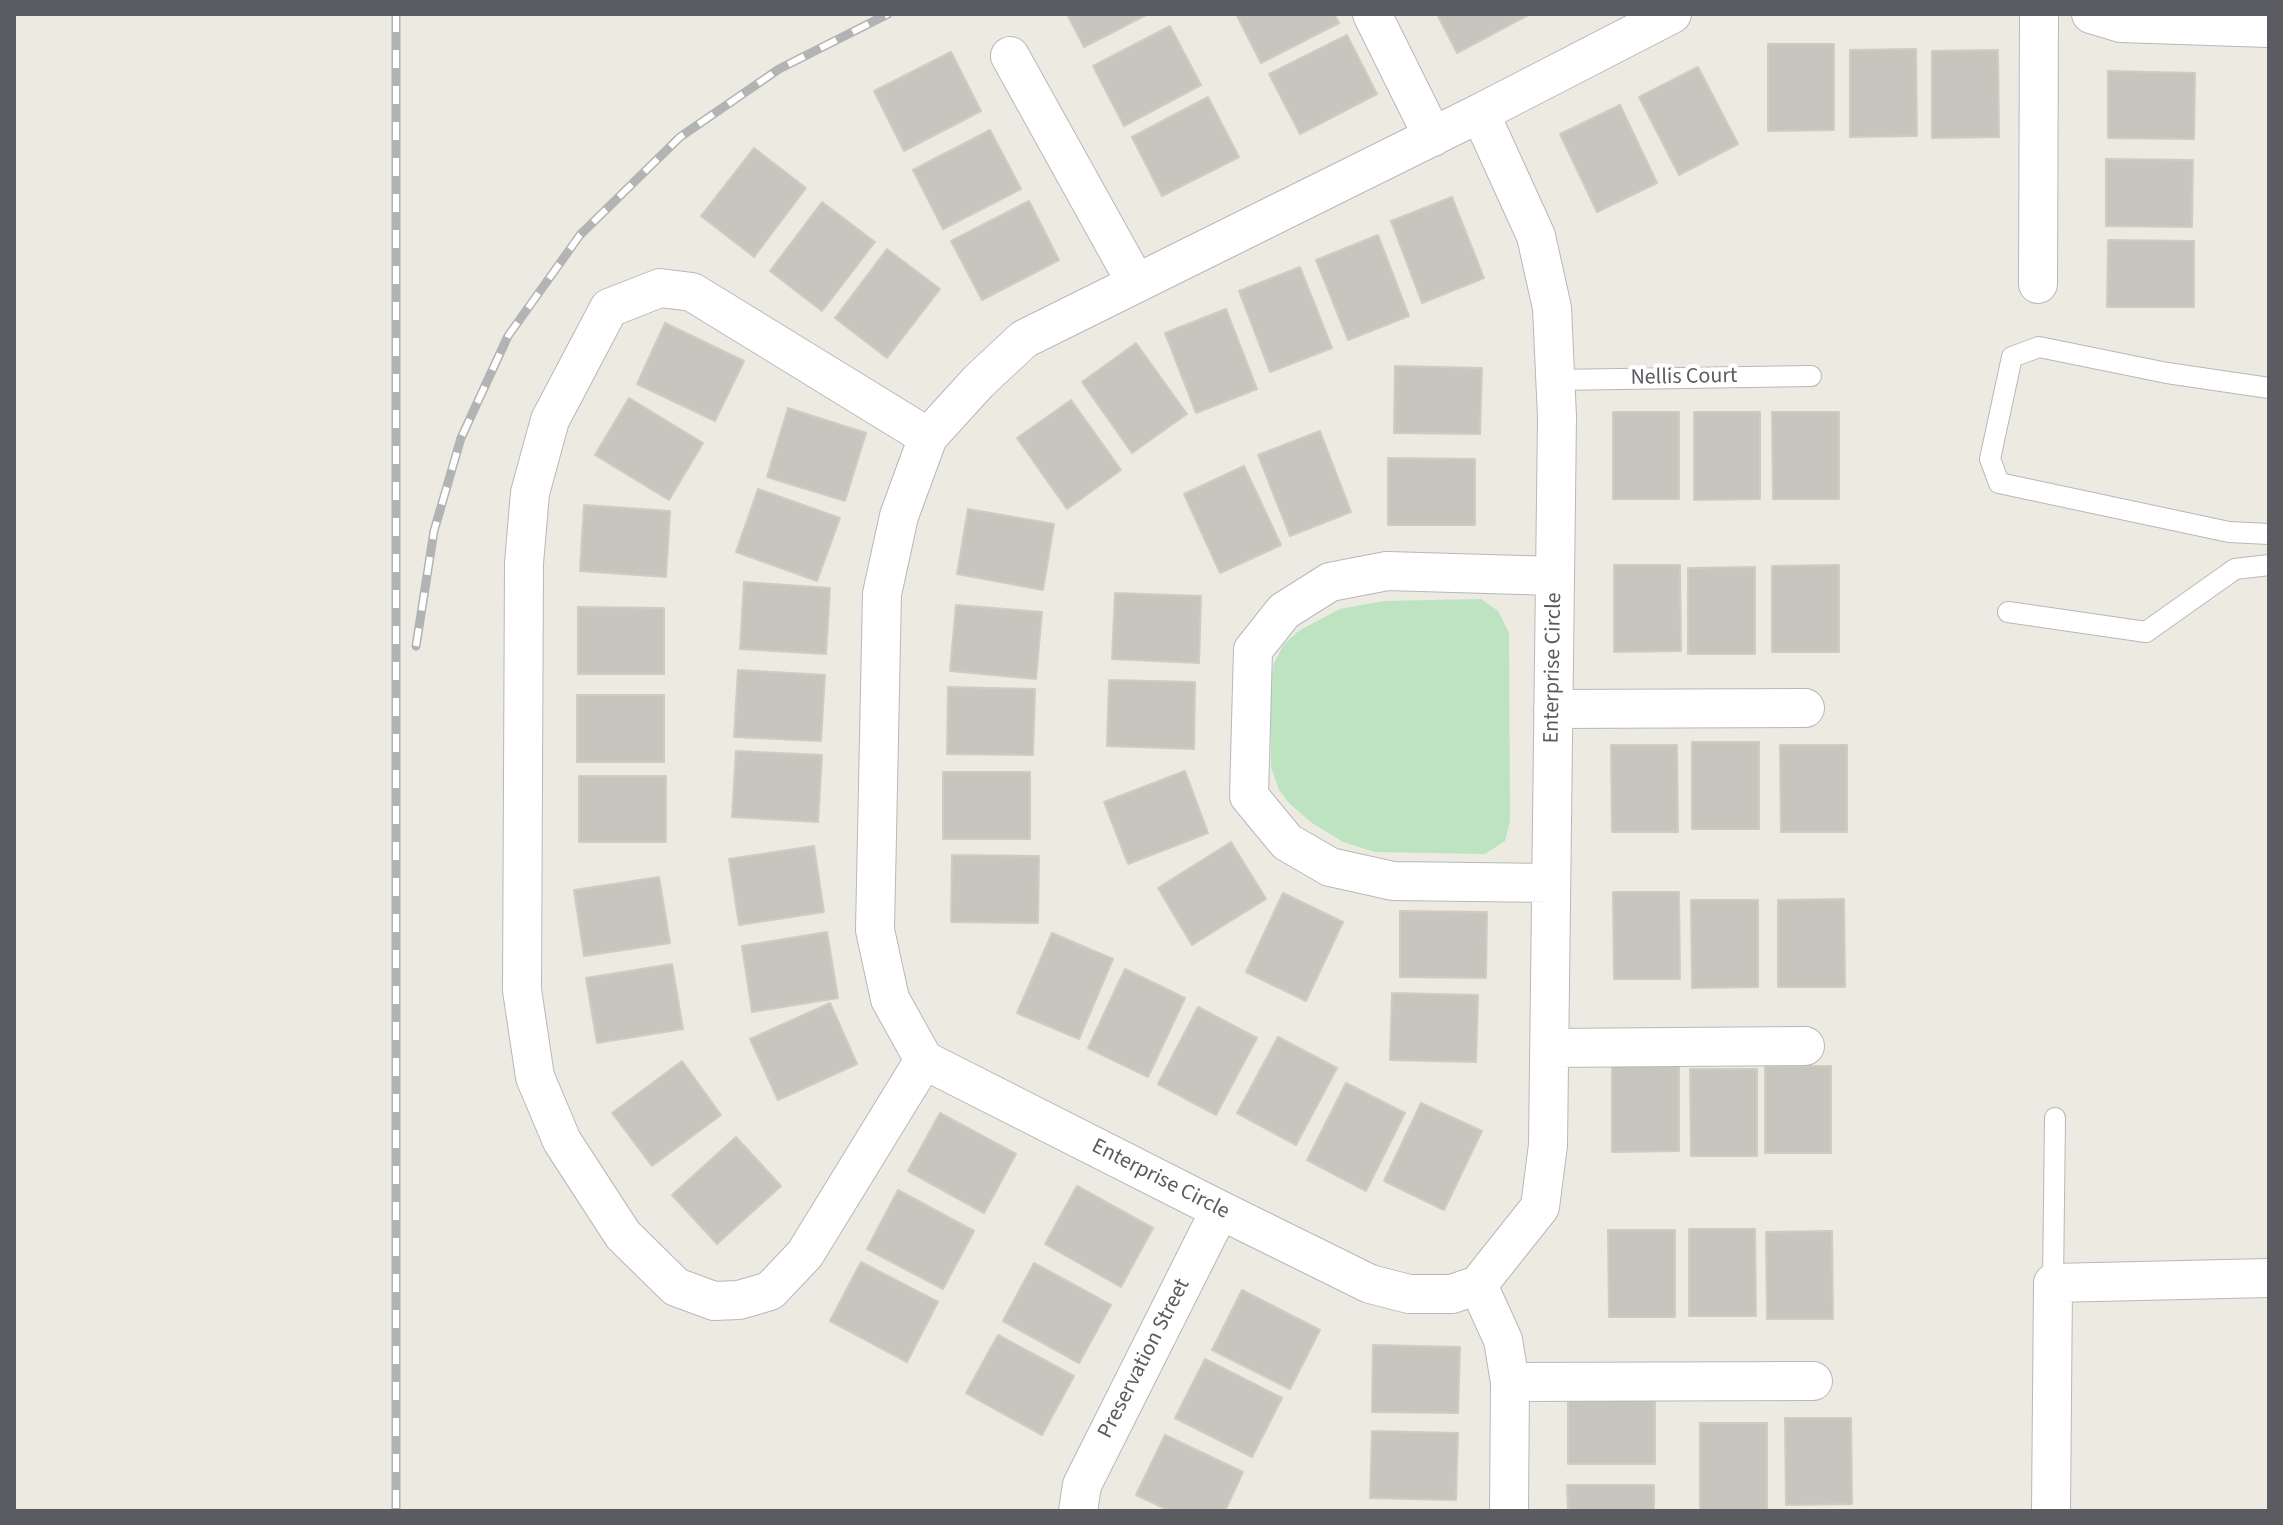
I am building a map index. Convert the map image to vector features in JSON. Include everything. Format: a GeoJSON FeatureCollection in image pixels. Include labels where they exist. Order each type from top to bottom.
{"type":"FeatureCollection","features":[{"type":"Feature","properties":{"kind":"street"},"geometry":{"type":"LineString","coordinates":[[1372,14],[1433,137]]}},
{"type":"Feature","properties":{"kind":"street"},"geometry":{"type":"LineString","coordinates":[[928,437],[692,292],[660,288],[609,308],[550,420],[530,493],[523,579],[522,990],[535,1077],[562,1141],[623,1235],[676,1287],[714,1301],[739,1300],[770,1291],[805,1254],[924,1060],[890,999],[875,930],[882,594],[899,516],[928,437],[979,381],[1024,339],[1433,137],[1672,14]]}},
{"type":"Feature","properties":{"kind":"street"},"geometry":{"type":"LineString","coordinates":[[2038,284],[2039,14]]}},
{"type":"Feature","properties":{"kind":"street"},"geometry":{"type":"LineString","coordinates":[[2091,14],[2121,23],[2269,28]]}},
{"type":"Feature","properties":{"kind":"street"},"geometry":{"type":"LineString","coordinates":[[1010,56],[1136,283]]}},
{"type":"Feature","properties":{"kind":"street","name":"Enterprise Circle"},"geometry":{"type":"LineString","coordinates":[[924,1060],[1370,1284],[1409,1294],[1452,1294],[1478,1285],[1540,1207],[1548,1145],[1556,380],[1552,308],[1536,236],[1480,113]]}},
{"type":"Feature","properties":{"kind":"street"},"geometry":{"type":"LineString","coordinates":[[1551,883],[1393,881],[1330,867],[1287,842],[1249,796],[1253,650],[1284,611],[1330,582],[1387,571],[1555,576]]}},
{"type":"Feature","properties":{"kind":"street"},"geometry":{"type":"LineString","coordinates":[[1553,709],[1805,708]]}},
{"type":"Feature","properties":{"kind":"street"},"geometry":{"type":"LineString","coordinates":[[1549,1048],[1805,1046]]}},
{"type":"Feature","properties":{"kind":"street","name":"Preservation Street"},"geometry":{"type":"LineString","coordinates":[[1078,1511],[1082,1485],[1220,1210]]}},
{"type":"Feature","properties":{"kind":"street"},"geometry":{"type":"LineString","coordinates":[[2051,1511],[2053,1283],[2269,1278]]}},
{"type":"Feature","properties":{"kind":"street"},"geometry":{"type":"LineString","coordinates":[[1478,1285],[1503,1340],[1510,1382],[1509,1511]]}},
{"type":"Feature","properties":{"kind":"street"},"geometry":{"type":"LineString","coordinates":[[1510,1382],[1813,1381]]}},
{"type":"Feature","properties":{"kind":"lane"},"geometry":{"type":"LineString","coordinates":[[2269,388],[2167,373],[2039,347],[2012,357],[1990,459],[1999,483],[2229,532],[2269,534]]}},
{"type":"Feature","properties":{"kind":"lane","name":"Nellis Court"},"geometry":{"type":"LineString","coordinates":[[1556,380],[1811,376]]}},
{"type":"Feature","properties":{"kind":"lane"},"geometry":{"type":"LineString","coordinates":[[2008,612],[2146,632],[2235,569],[2269,565]]}},
{"type":"Feature","properties":{"kind":"lane"},"geometry":{"type":"LineString","coordinates":[[2053,1283],[2055,1118]]}},
{"type":"Feature","properties":{"kind":"green space"},"geometry":{"type":"Polygon","coordinates":[[[1481,599],[1498,611],[1509,633],[1510,821],[1505,841],[1485,854],[1375,852],[1343,842],[1312,823],[1279,790],[1271,767],[1271,684],[1274,663],[1284,644],[1300,630],[1340,609],[1384,601],[1481,599]]]}},
{"type":"Feature","properties":{"kind":"building"},"geometry":{"type":"Polygon","coordinates":[[[1067,14],[1148,14],[1084,47],[1067,14]]]}},
{"type":"Feature","properties":{"kind":"building"},"geometry":{"type":"Polygon","coordinates":[[[1236,14],[1334,14],[1339,23],[1261,63],[1236,14]]]}},
{"type":"Feature","properties":{"kind":"building"},"geometry":{"type":"Polygon","coordinates":[[[1437,14],[1530,14],[1457,53],[1437,14]]]}},
{"type":"Feature","properties":{"kind":"building"},"geometry":{"type":"Polygon","coordinates":[[[1170,26],[1201,85],[1124,126],[1093,66],[1170,26]]]}},
{"type":"Feature","properties":{"kind":"building"},"geometry":{"type":"Polygon","coordinates":[[[1347,35],[1377,94],[1300,134],[1269,74],[1347,35]]]}},
{"type":"Feature","properties":{"kind":"building"},"geometry":{"type":"Polygon","coordinates":[[[1768,44],[1834,44],[1834,130],[1768,131],[1768,44]]]}},
{"type":"Feature","properties":{"kind":"building"},"geometry":{"type":"Polygon","coordinates":[[[1916,49],[1917,136],[1850,137],[1850,50],[1916,49]]]}},
{"type":"Feature","properties":{"kind":"building"},"geometry":{"type":"Polygon","coordinates":[[[1998,50],[1999,137],[1932,138],[1932,51],[1998,50]]]}},
{"type":"Feature","properties":{"kind":"building"},"geometry":{"type":"Polygon","coordinates":[[[951,52],[981,111],[904,151],[874,91],[951,52]]]}},
{"type":"Feature","properties":{"kind":"building"},"geometry":{"type":"Polygon","coordinates":[[[1698,67],[1738,144],[1679,175],[1639,97],[1698,67]]]}},
{"type":"Feature","properties":{"kind":"building"},"geometry":{"type":"Polygon","coordinates":[[[2108,71],[2195,73],[2194,139],[2108,138],[2108,71]]]}},
{"type":"Feature","properties":{"kind":"building"},"geometry":{"type":"Polygon","coordinates":[[[1208,97],[1239,157],[1162,196],[1132,137],[1208,97]]]}},
{"type":"Feature","properties":{"kind":"building"},"geometry":{"type":"Polygon","coordinates":[[[1620,105],[1657,183],[1597,212],[1560,134],[1620,105]]]}},
{"type":"Feature","properties":{"kind":"building"},"geometry":{"type":"Polygon","coordinates":[[[990,130],[1021,189],[943,229],[913,170],[990,130]]]}},
{"type":"Feature","properties":{"kind":"building"},"geometry":{"type":"Polygon","coordinates":[[[754,148],[806,188],[754,257],[701,216],[754,148]]]}},
{"type":"Feature","properties":{"kind":"building"},"geometry":{"type":"Polygon","coordinates":[[[2106,159],[2193,160],[2192,227],[2106,226],[2106,159]]]}},
{"type":"Feature","properties":{"kind":"building"},"geometry":{"type":"Polygon","coordinates":[[[1452,197],[1484,278],[1422,303],[1391,221],[1452,197]]]}},
{"type":"Feature","properties":{"kind":"building"},"geometry":{"type":"Polygon","coordinates":[[[1029,201],[1059,260],[982,300],[951,241],[1029,201]]]}},
{"type":"Feature","properties":{"kind":"building"},"geometry":{"type":"Polygon","coordinates":[[[822,202],[875,242],[822,311],[770,271],[822,202]]]}},
{"type":"Feature","properties":{"kind":"building"},"geometry":{"type":"Polygon","coordinates":[[[1378,235],[1409,316],[1348,340],[1316,260],[1378,235]]]}},
{"type":"Feature","properties":{"kind":"building"},"geometry":{"type":"Polygon","coordinates":[[[2108,240],[2194,241],[2194,307],[2107,307],[2108,240]]]}},
{"type":"Feature","properties":{"kind":"building"},"geometry":{"type":"Polygon","coordinates":[[[887,249],[940,289],[887,358],[835,318],[887,249]]]}},
{"type":"Feature","properties":{"kind":"building"},"geometry":{"type":"Polygon","coordinates":[[[1300,267],[1332,348],[1270,372],[1239,291],[1300,267]]]}},
{"type":"Feature","properties":{"kind":"building"},"geometry":{"type":"Polygon","coordinates":[[[1226,309],[1257,389],[1196,413],[1165,333],[1226,309]]]}},
{"type":"Feature","properties":{"kind":"building"},"geometry":{"type":"Polygon","coordinates":[[[665,323],[744,361],[715,421],[637,384],[665,323]]]}},
{"type":"Feature","properties":{"kind":"building"},"geometry":{"type":"Polygon","coordinates":[[[1136,343],[1187,414],[1132,453],[1082,382],[1136,343]]]}},
{"type":"Feature","properties":{"kind":"building"},"geometry":{"type":"Polygon","coordinates":[[[1395,366],[1482,368],[1480,434],[1394,433],[1395,366]]]}},
{"type":"Feature","properties":{"kind":"building"},"geometry":{"type":"Polygon","coordinates":[[[629,398],[703,443],[669,500],[595,455],[629,398]]]}},
{"type":"Feature","properties":{"kind":"building"},"geometry":{"type":"Polygon","coordinates":[[[1071,400],[1121,470],[1067,509],[1017,438],[1071,400]]]}},
{"type":"Feature","properties":{"kind":"building"},"geometry":{"type":"Polygon","coordinates":[[[788,408],[866,433],[845,501],[767,477],[788,408]]]}},
{"type":"Feature","properties":{"kind":"building"},"geometry":{"type":"Polygon","coordinates":[[[1613,412],[1679,412],[1679,499],[1613,499],[1613,412]]]}},
{"type":"Feature","properties":{"kind":"building"},"geometry":{"type":"Polygon","coordinates":[[[1694,412],[1760,412],[1760,499],[1694,500],[1694,412]]]}},
{"type":"Feature","properties":{"kind":"building"},"geometry":{"type":"Polygon","coordinates":[[[1772,412],[1839,412],[1839,499],[1773,499],[1772,412]]]}},
{"type":"Feature","properties":{"kind":"building"},"geometry":{"type":"Polygon","coordinates":[[[1320,431],[1351,512],[1290,536],[1258,455],[1320,431]]]}},
{"type":"Feature","properties":{"kind":"building"},"geometry":{"type":"Polygon","coordinates":[[[1388,458],[1475,459],[1475,525],[1388,525],[1388,458]]]}},
{"type":"Feature","properties":{"kind":"building"},"geometry":{"type":"Polygon","coordinates":[[[1244,466],[1281,545],[1220,573],[1184,494],[1244,466]]]}},
{"type":"Feature","properties":{"kind":"building"},"geometry":{"type":"Polygon","coordinates":[[[758,489],[840,518],[817,581],[736,552],[758,489]]]}},
{"type":"Feature","properties":{"kind":"building"},"geometry":{"type":"Polygon","coordinates":[[[584,505],[670,511],[666,577],[580,571],[584,505]]]}},
{"type":"Feature","properties":{"kind":"building"},"geometry":{"type":"Polygon","coordinates":[[[968,509],[1054,524],[1043,590],[957,574],[968,509]]]}},
{"type":"Feature","properties":{"kind":"building"},"geometry":{"type":"Polygon","coordinates":[[[1614,565],[1680,565],[1681,651],[1614,652],[1614,565]]]}},
{"type":"Feature","properties":{"kind":"building"},"geometry":{"type":"Polygon","coordinates":[[[1839,565],[1839,652],[1772,652],[1772,566],[1839,565]]]}},
{"type":"Feature","properties":{"kind":"building"},"geometry":{"type":"Polygon","coordinates":[[[1755,567],[1755,654],[1688,654],[1688,568],[1755,567]]]}},
{"type":"Feature","properties":{"kind":"building"},"geometry":{"type":"Polygon","coordinates":[[[744,582],[830,588],[826,654],[740,649],[744,582]]]}},
{"type":"Feature","properties":{"kind":"building"},"geometry":{"type":"Polygon","coordinates":[[[1115,593],[1201,596],[1199,663],[1112,659],[1115,593]]]}},
{"type":"Feature","properties":{"kind":"building"},"geometry":{"type":"Polygon","coordinates":[[[956,605],[1042,612],[1036,679],[950,671],[956,605]]]}},
{"type":"Feature","properties":{"kind":"building"},"geometry":{"type":"Polygon","coordinates":[[[578,607],[664,608],[664,674],[578,674],[578,607]]]}},
{"type":"Feature","properties":{"kind":"building"},"geometry":{"type":"Polygon","coordinates":[[[738,670],[825,675],[821,741],[734,737],[738,670]]]}},
{"type":"Feature","properties":{"kind":"building"},"geometry":{"type":"Polygon","coordinates":[[[1109,680],[1195,682],[1194,749],[1107,746],[1109,680]]]}},
{"type":"Feature","properties":{"kind":"building"},"geometry":{"type":"Polygon","coordinates":[[[948,687],[1035,689],[1033,755],[947,754],[948,687]]]}},
{"type":"Feature","properties":{"kind":"building"},"geometry":{"type":"Polygon","coordinates":[[[577,695],[664,695],[664,762],[577,762],[577,695]]]}},
{"type":"Feature","properties":{"kind":"building"},"geometry":{"type":"Polygon","coordinates":[[[1692,742],[1759,742],[1759,829],[1692,829],[1692,742]]]}},
{"type":"Feature","properties":{"kind":"building"},"geometry":{"type":"Polygon","coordinates":[[[1611,745],[1677,745],[1678,832],[1612,832],[1611,745]]]}},
{"type":"Feature","properties":{"kind":"building"},"geometry":{"type":"Polygon","coordinates":[[[1780,745],[1847,745],[1847,832],[1781,832],[1780,745]]]}},
{"type":"Feature","properties":{"kind":"building"},"geometry":{"type":"Polygon","coordinates":[[[736,751],[822,755],[818,822],[732,817],[736,751]]]}},
{"type":"Feature","properties":{"kind":"building"},"geometry":{"type":"Polygon","coordinates":[[[1185,771],[1208,833],[1128,864],[1104,802],[1185,771]]]}},
{"type":"Feature","properties":{"kind":"building"},"geometry":{"type":"Polygon","coordinates":[[[943,772],[1030,772],[1030,839],[943,839],[943,772]]]}},
{"type":"Feature","properties":{"kind":"building"},"geometry":{"type":"Polygon","coordinates":[[[579,776],[666,776],[666,842],[579,842],[579,776]]]}},
{"type":"Feature","properties":{"kind":"building"},"geometry":{"type":"Polygon","coordinates":[[[1231,842],[1266,899],[1192,945],[1158,888],[1231,842]]]}},
{"type":"Feature","properties":{"kind":"building"},"geometry":{"type":"Polygon","coordinates":[[[814,846],[824,912],[739,925],[729,859],[814,846]]]}},
{"type":"Feature","properties":{"kind":"building"},"geometry":{"type":"Polygon","coordinates":[[[952,855],[1039,856],[1038,923],[951,922],[952,855]]]}},
{"type":"Feature","properties":{"kind":"building"},"geometry":{"type":"Polygon","coordinates":[[[659,877],[670,943],[584,956],[574,890],[659,877]]]}},
{"type":"Feature","properties":{"kind":"building"},"geometry":{"type":"Polygon","coordinates":[[[1613,892],[1679,892],[1680,979],[1614,979],[1613,892]]]}},
{"type":"Feature","properties":{"kind":"building"},"geometry":{"type":"Polygon","coordinates":[[[1283,893],[1343,922],[1306,1001],[1246,972],[1283,893]]]}},
{"type":"Feature","properties":{"kind":"building"},"geometry":{"type":"Polygon","coordinates":[[[1844,899],[1845,987],[1778,987],[1778,900],[1844,899]]]}},
{"type":"Feature","properties":{"kind":"building"},"geometry":{"type":"Polygon","coordinates":[[[1691,900],[1758,900],[1758,987],[1692,988],[1691,900]]]}},
{"type":"Feature","properties":{"kind":"building"},"geometry":{"type":"Polygon","coordinates":[[[1400,911],[1487,912],[1486,978],[1400,977],[1400,911]]]}},
{"type":"Feature","properties":{"kind":"building"},"geometry":{"type":"Polygon","coordinates":[[[827,932],[838,998],[752,1012],[742,946],[827,932]]]}},
{"type":"Feature","properties":{"kind":"building"},"geometry":{"type":"Polygon","coordinates":[[[1052,933],[1113,959],[1079,1039],[1017,1013],[1052,933]]]}},
{"type":"Feature","properties":{"kind":"building"},"geometry":{"type":"Polygon","coordinates":[[[672,964],[683,1029],[597,1043],[586,978],[672,964]]]}},
{"type":"Feature","properties":{"kind":"building"},"geometry":{"type":"Polygon","coordinates":[[[1125,969],[1185,998],[1148,1077],[1088,1048],[1125,969]]]}},
{"type":"Feature","properties":{"kind":"building"},"geometry":{"type":"Polygon","coordinates":[[[1392,993],[1478,995],[1476,1062],[1390,1060],[1392,993]]]}},
{"type":"Feature","properties":{"kind":"building"},"geometry":{"type":"Polygon","coordinates":[[[830,1003],[857,1064],[778,1100],[750,1039],[830,1003]]]}},
{"type":"Feature","properties":{"kind":"building"},"geometry":{"type":"Polygon","coordinates":[[[1198,1007],[1257,1038],[1216,1115],[1158,1084],[1198,1007]]]}},
{"type":"Feature","properties":{"kind":"building"},"geometry":{"type":"Polygon","coordinates":[[[1278,1037],[1337,1068],[1296,1145],[1237,1113],[1278,1037]]]}},
{"type":"Feature","properties":{"kind":"building"},"geometry":{"type":"Polygon","coordinates":[[[682,1061],[721,1115],[652,1166],[612,1113],[682,1061]]]}},
{"type":"Feature","properties":{"kind":"building"},"geometry":{"type":"Polygon","coordinates":[[[1612,1065],[1679,1065],[1679,1151],[1612,1152],[1612,1065]]]}},
{"type":"Feature","properties":{"kind":"building"},"geometry":{"type":"Polygon","coordinates":[[[1765,1066],[1831,1066],[1831,1153],[1765,1153],[1765,1066]]]}},
{"type":"Feature","properties":{"kind":"building"},"geometry":{"type":"Polygon","coordinates":[[[1690,1069],[1757,1069],[1757,1156],[1691,1156],[1690,1069]]]}},
{"type":"Feature","properties":{"kind":"building"},"geometry":{"type":"Polygon","coordinates":[[[1346,1083],[1405,1113],[1366,1191],[1307,1160],[1346,1083]]]}},
{"type":"Feature","properties":{"kind":"building"},"geometry":{"type":"Polygon","coordinates":[[[1421,1103],[1482,1131],[1444,1210],[1384,1181],[1421,1103]]]}},
{"type":"Feature","properties":{"kind":"building"},"geometry":{"type":"Polygon","coordinates":[[[940,1113],[1016,1154],[984,1213],[908,1171],[940,1113]]]}},
{"type":"Feature","properties":{"kind":"building"},"geometry":{"type":"Polygon","coordinates":[[[736,1137],[781,1186],[717,1244],[672,1195],[736,1137]]]}},
{"type":"Feature","properties":{"kind":"building"},"geometry":{"type":"Polygon","coordinates":[[[1077,1186],[1153,1228],[1121,1287],[1045,1244],[1077,1186]]]}},
{"type":"Feature","properties":{"kind":"building"},"geometry":{"type":"Polygon","coordinates":[[[898,1190],[974,1231],[943,1289],[867,1249],[898,1190]]]}},
{"type":"Feature","properties":{"kind":"building"},"geometry":{"type":"Polygon","coordinates":[[[1689,1229],[1755,1229],[1756,1316],[1689,1316],[1689,1229]]]}},
{"type":"Feature","properties":{"kind":"building"},"geometry":{"type":"Polygon","coordinates":[[[1608,1230],[1675,1230],[1675,1317],[1609,1317],[1608,1230]]]}},
{"type":"Feature","properties":{"kind":"building"},"geometry":{"type":"Polygon","coordinates":[[[1832,1231],[1833,1319],[1767,1319],[1766,1232],[1832,1231]]]}},
{"type":"Feature","properties":{"kind":"building"},"geometry":{"type":"Polygon","coordinates":[[[861,1262],[938,1302],[907,1362],[830,1321],[861,1262]]]}},
{"type":"Feature","properties":{"kind":"building"},"geometry":{"type":"Polygon","coordinates":[[[1034,1263],[1111,1305],[1079,1363],[1003,1321],[1034,1263]]]}},
{"type":"Feature","properties":{"kind":"building"},"geometry":{"type":"Polygon","coordinates":[[[1242,1290],[1320,1330],[1290,1389],[1212,1350],[1242,1290]]]}},
{"type":"Feature","properties":{"kind":"building"},"geometry":{"type":"Polygon","coordinates":[[[998,1335],[1074,1376],[1042,1435],[966,1393],[998,1335]]]}},
{"type":"Feature","properties":{"kind":"building"},"geometry":{"type":"Polygon","coordinates":[[[1373,1345],[1460,1347],[1458,1413],[1372,1412],[1373,1345]]]}},
{"type":"Feature","properties":{"kind":"building"},"geometry":{"type":"Polygon","coordinates":[[[1205,1359],[1282,1398],[1252,1457],[1175,1418],[1205,1359]]]}},
{"type":"Feature","properties":{"kind":"building"},"geometry":{"type":"Polygon","coordinates":[[[1568,1397],[1655,1398],[1655,1464],[1568,1464],[1568,1397]]]}},
{"type":"Feature","properties":{"kind":"building"},"geometry":{"type":"Polygon","coordinates":[[[1785,1418],[1851,1418],[1852,1504],[1786,1505],[1785,1418]]]}},
{"type":"Feature","properties":{"kind":"building"},"geometry":{"type":"Polygon","coordinates":[[[1700,1423],[1767,1423],[1767,1510],[1700,1510],[1700,1423]]]}},
{"type":"Feature","properties":{"kind":"building"},"geometry":{"type":"Polygon","coordinates":[[[1372,1431],[1458,1433],[1456,1500],[1370,1498],[1372,1431]]]}},
{"type":"Feature","properties":{"kind":"building"},"geometry":{"type":"Polygon","coordinates":[[[1165,1435],[1243,1472],[1225,1511],[1170,1511],[1136,1495],[1165,1435]]]}},
{"type":"Feature","properties":{"kind":"building"},"geometry":{"type":"Polygon","coordinates":[[[1567,1485],[1654,1485],[1654,1511],[1568,1511],[1567,1485]]]}},
{"type":"Feature","properties":{"kind":"railway"},"geometry":{"type":"LineString","coordinates":[[396,14],[396,1511]]}},
{"type":"Feature","properties":{"kind":"railway"},"geometry":{"type":"LineString","coordinates":[[416,646],[434,531],[461,438],[508,336],[580,235],[680,137],[779,69],[888,14]]}}]}
